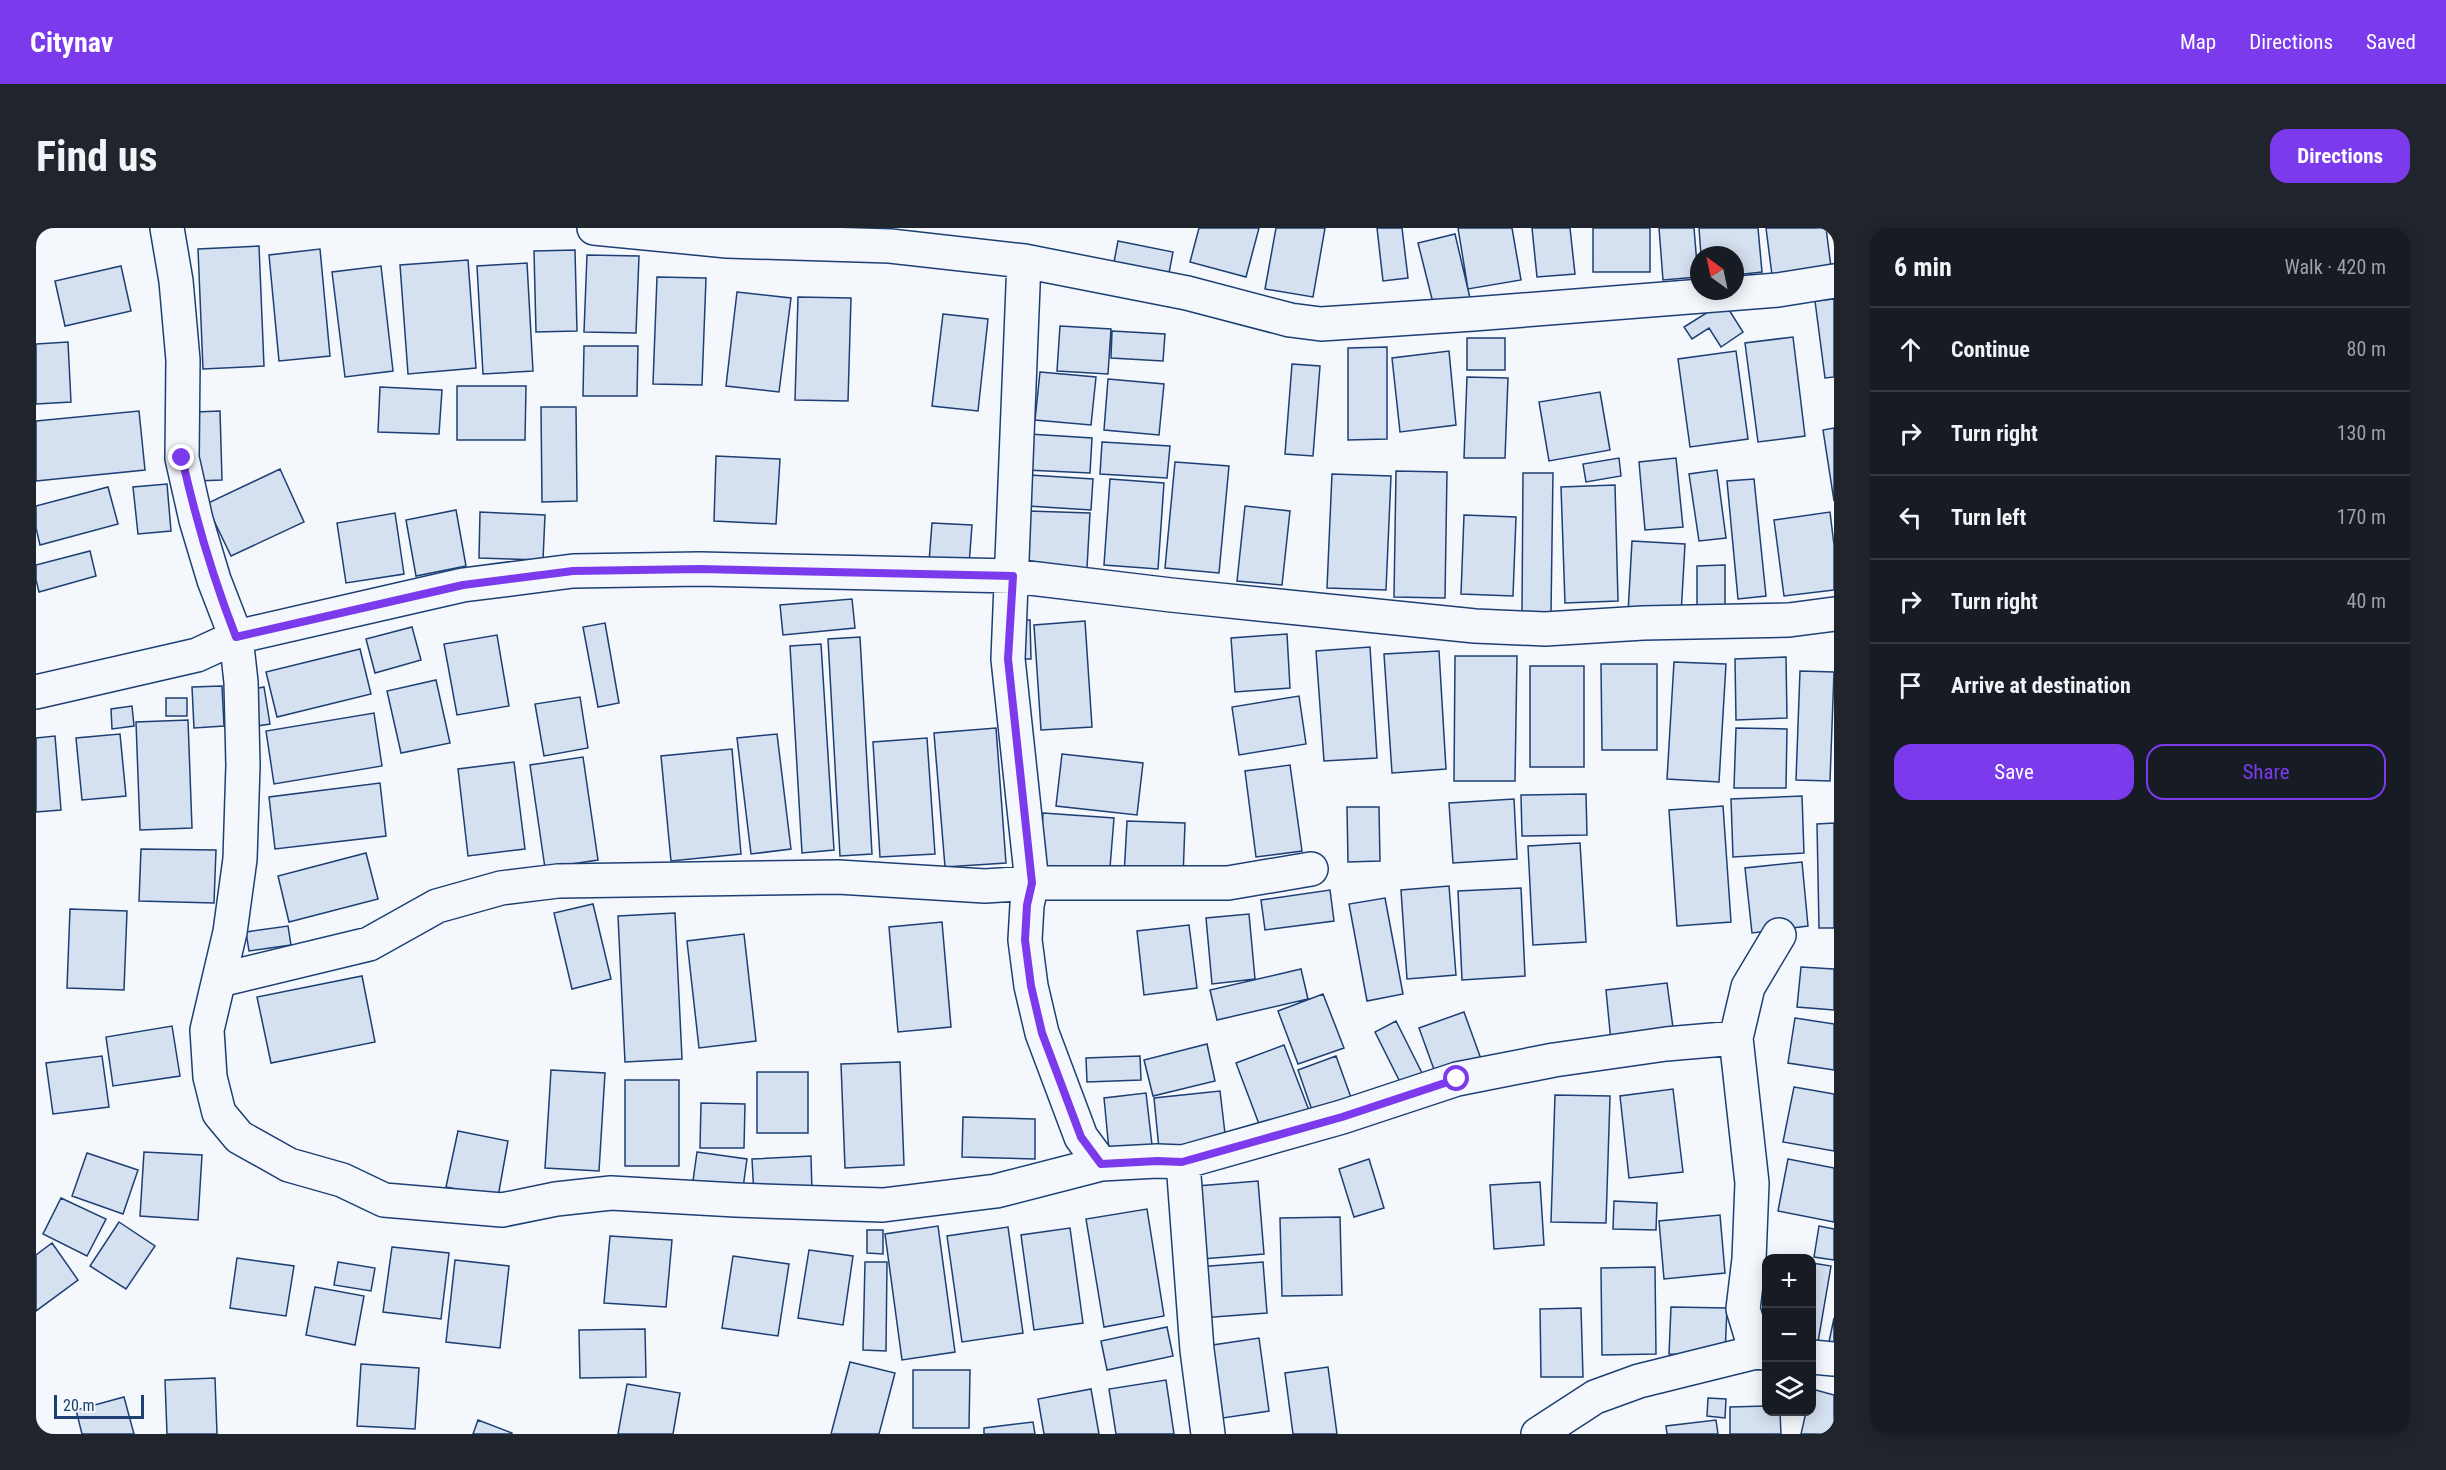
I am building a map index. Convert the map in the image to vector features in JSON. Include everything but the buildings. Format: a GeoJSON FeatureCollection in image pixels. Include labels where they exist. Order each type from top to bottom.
{"type":"FeatureCollection","features":[{"type":"Feature","properties":{"kind":"street"},"geometry":{"type":"LineString","coordinates":[[167,228],[176,281],[183,360],[182,458],[213,580],[236,637],[241,682],[243,765],[240,859],[230,932],[207,1030],[210,1077],[219,1113],[239,1137],[289,1164],[342,1180],[384,1200],[446,1207],[502,1210],[556,1199],[611,1192],[736,1200],[883,1204],[996,1191],[1101,1164],[1182,1162],[1342,1117],[1457,1079],[1576,1057],[1666,1044],[1736,1038]]}},
{"type":"Feature","properties":{"kind":"street"},"geometry":{"type":"LineString","coordinates":[[594,228],[727,241],[890,246],[1024,261],[1187,293],[1290,320],[1321,324],[1778,290],[1834,281]]}},
{"type":"Feature","properties":{"kind":"street"},"geometry":{"type":"LineString","coordinates":[[1024,261],[1008,659],[1032,883],[1027,905],[1025,940],[1031,986],[1042,1033],[1081,1137],[1101,1164]]}},
{"type":"Feature","properties":{"kind":"street"},"geometry":{"type":"LineString","coordinates":[[36,692],[197,655],[236,637],[463,585],[573,571],[700,569],[1013,576],[1171,595],[1475,626],[1545,628],[1789,620],[1834,614]]}},
{"type":"Feature","properties":{"kind":"street"},"geometry":{"type":"LineString","coordinates":[[219,980],[369,944],[437,906],[501,888],[558,881],[838,877],[985,886],[1032,883],[1228,883],[1311,869]]}},
{"type":"Feature","properties":{"kind":"street"},"geometry":{"type":"LineString","coordinates":[[1538,1434],[1595,1397],[1639,1381],[1761,1352],[1743,1310],[1749,1259],[1752,1183],[1736,1038],[1748,987],[1779,935]]}},
{"type":"Feature","properties":{"kind":"street"},"geometry":{"type":"LineString","coordinates":[[1066,1172],[1081,1137]]}},
{"type":"Feature","properties":{"kind":"street"},"geometry":{"type":"LineString","coordinates":[[1182,1162],[1197,1350],[1208,1434]]}},
{"type":"Feature","properties":{"kind":"street"},"geometry":{"type":"LineString","coordinates":[[1816,1357],[1834,1359]]}},
{"type":"Feature","properties":{"kind":"route"},"geometry":{"type":"LineString","coordinates":[[182,458],[213,580],[236,637],[463,585],[573,571],[700,569],[1013,576],[1008,659],[1019,743],[1024,823],[1032,883],[1027,905],[1025,940],[1031,986],[1042,1033],[1081,1137],[1101,1164],[1182,1162],[1342,1117],[1457,1079]]}}]}
